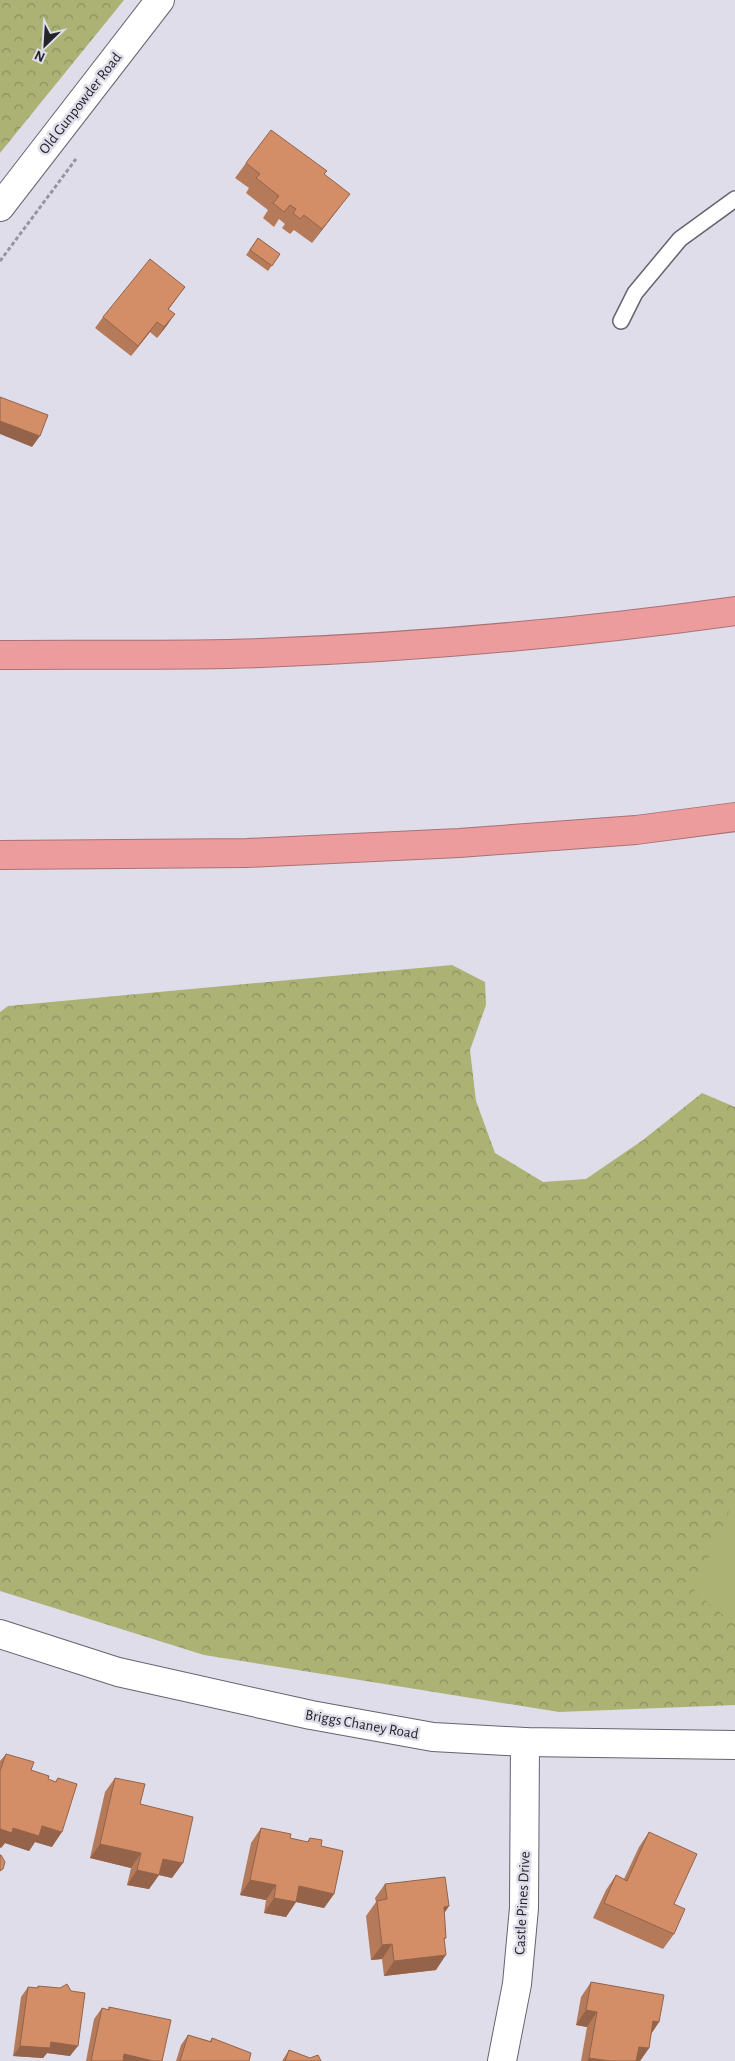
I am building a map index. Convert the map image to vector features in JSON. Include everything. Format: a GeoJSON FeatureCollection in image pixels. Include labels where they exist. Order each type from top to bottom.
{"type":"FeatureCollection","features":[{"type":"Feature","properties":{"kind":"highway"},"geometry":{"type":"LineString","coordinates":[[610,628],[735,605]]}},
{"type":"Feature","properties":{"kind":"highway"},"geometry":{"type":"LineString","coordinates":[[0,655],[259,653],[450,643],[610,628],[735,611]]}},
{"type":"Feature","properties":{"kind":"highway"},"geometry":{"type":"LineString","coordinates":[[0,854],[248,853],[459,843],[636,830],[735,817]]}},
{"type":"Feature","properties":{"kind":"main road","name":"Old Gunpowder Road"},"geometry":{"type":"LineString","coordinates":[[0,207],[160,0]]}},
{"type":"Feature","properties":{"kind":"main road","name":"Briggs Chaney Road"},"geometry":{"type":"LineString","coordinates":[[0,1634],[118,1672],[302,1713],[433,1737],[525,1742],[735,1745]]}},
{"type":"Feature","properties":{"kind":"main road","name":"Castle Pines Drive"},"geometry":{"type":"LineString","coordinates":[[502,2061],[517,1984],[524,1908],[525,1742]]}},
{"type":"Feature","properties":{"kind":"lane"},"geometry":{"type":"LineString","coordinates":[[621,321],[635,293],[680,239],[735,199]]}},
{"type":"Feature","properties":{"kind":"green space"},"geometry":{"type":"Polygon","coordinates":[[[0,0],[124,0],[0,153],[0,0]]]}},
{"type":"Feature","properties":{"kind":"green space"},"geometry":{"type":"Polygon","coordinates":[[[452,965],[485,982],[486,1005],[470,1050],[476,1101],[495,1153],[543,1182],[586,1179],[643,1140],[702,1093],[735,1107],[735,1705],[559,1712],[204,1655],[0,1591],[0,1012],[8,1006],[452,965]]]}},
{"type":"Feature","properties":{"kind":"green space"},"geometry":{"type":"Polygon","coordinates":[[[735,1498],[735,1625],[694,1591],[735,1498]]]}},
{"type":"Feature","properties":{"kind":"building"},"geometry":{"type":"Polygon","coordinates":[[[271,130],[327,171],[324,174],[350,194],[322,229],[304,215],[300,219],[293,213],[296,209],[290,205],[284,212],[273,203],[279,196],[256,178],[260,174],[246,163],[271,130]]]}},
{"type":"Feature","properties":{"kind":"building"},"geometry":{"type":"Polygon","coordinates":[[[258,238],[280,254],[272,266],[250,250],[258,238]]]}},
{"type":"Feature","properties":{"kind":"building"},"geometry":{"type":"Polygon","coordinates":[[[150,259],[185,287],[168,309],[175,314],[164,327],[157,322],[138,346],[103,317],[150,259]]]}},
{"type":"Feature","properties":{"kind":"building"},"geometry":{"type":"Polygon","coordinates":[[[0,397],[48,415],[40,436],[0,421],[0,397]]]}},
{"type":"Feature","properties":{"kind":"building"},"geometry":{"type":"Polygon","coordinates":[[[6,1754],[34,1762],[31,1770],[49,1776],[48,1779],[56,1782],[58,1778],[77,1784],[62,1832],[42,1826],[39,1836],[13,1828],[12,1833],[0,1829],[0,1771],[6,1754]]]}},
{"type":"Feature","properties":{"kind":"building"},"geometry":{"type":"Polygon","coordinates":[[[115,1778],[145,1784],[140,1804],[193,1817],[183,1863],[163,1859],[159,1875],[137,1870],[141,1853],[100,1844],[115,1778]]]}},
{"type":"Feature","properties":{"kind":"building"},"geometry":{"type":"Polygon","coordinates":[[[261,1828],[291,1834],[290,1838],[308,1842],[310,1838],[322,1840],[321,1846],[343,1851],[334,1894],[299,1886],[296,1902],[274,1898],[276,1885],[250,1880],[261,1828]]]}},
{"type":"Feature","properties":{"kind":"building"},"geometry":{"type":"Polygon","coordinates":[[[649,1832],[697,1854],[674,1904],[685,1909],[674,1934],[604,1903],[616,1875],[627,1881],[649,1832]]]}},
{"type":"Feature","properties":{"kind":"building"},"geometry":{"type":"Polygon","coordinates":[[[0,1855],[5,1862],[3,1869],[0,1871],[0,1855]]]}},
{"type":"Feature","properties":{"kind":"building"},"geometry":{"type":"Polygon","coordinates":[[[445,1877],[449,1906],[444,1907],[446,1955],[394,1961],[392,1944],[382,1945],[377,1901],[387,1899],[385,1884],[445,1877]]]}},
{"type":"Feature","properties":{"kind":"building"},"geometry":{"type":"Polygon","coordinates":[[[591,1982],[664,1995],[659,2022],[653,2021],[649,2048],[639,2047],[636,2061],[610,2061],[589,2058],[597,2012],[586,2010],[591,1982]]]}},
{"type":"Feature","properties":{"kind":"building"},"geometry":{"type":"Polygon","coordinates":[[[67,1984],[71,1991],[85,1993],[78,2046],[51,2042],[50,2048],[20,2046],[28,1987],[60,1988],[67,1984]]]}},
{"type":"Feature","properties":{"kind":"building"},"geometry":{"type":"Polygon","coordinates":[[[109,2007],[171,2020],[162,2061],[153,2061],[124,2054],[123,2061],[91,2061],[102,2008],[109,2010],[109,2007]]]}},
{"type":"Feature","properties":{"kind":"building"},"geometry":{"type":"Polygon","coordinates":[[[188,2035],[211,2042],[212,2038],[251,2053],[249,2061],[180,2061],[188,2035]]]}},
{"type":"Feature","properties":{"kind":"building"},"geometry":{"type":"Polygon","coordinates":[[[289,2050],[310,2058],[318,2055],[321,2061],[285,2061],[289,2050]]]}}]}
